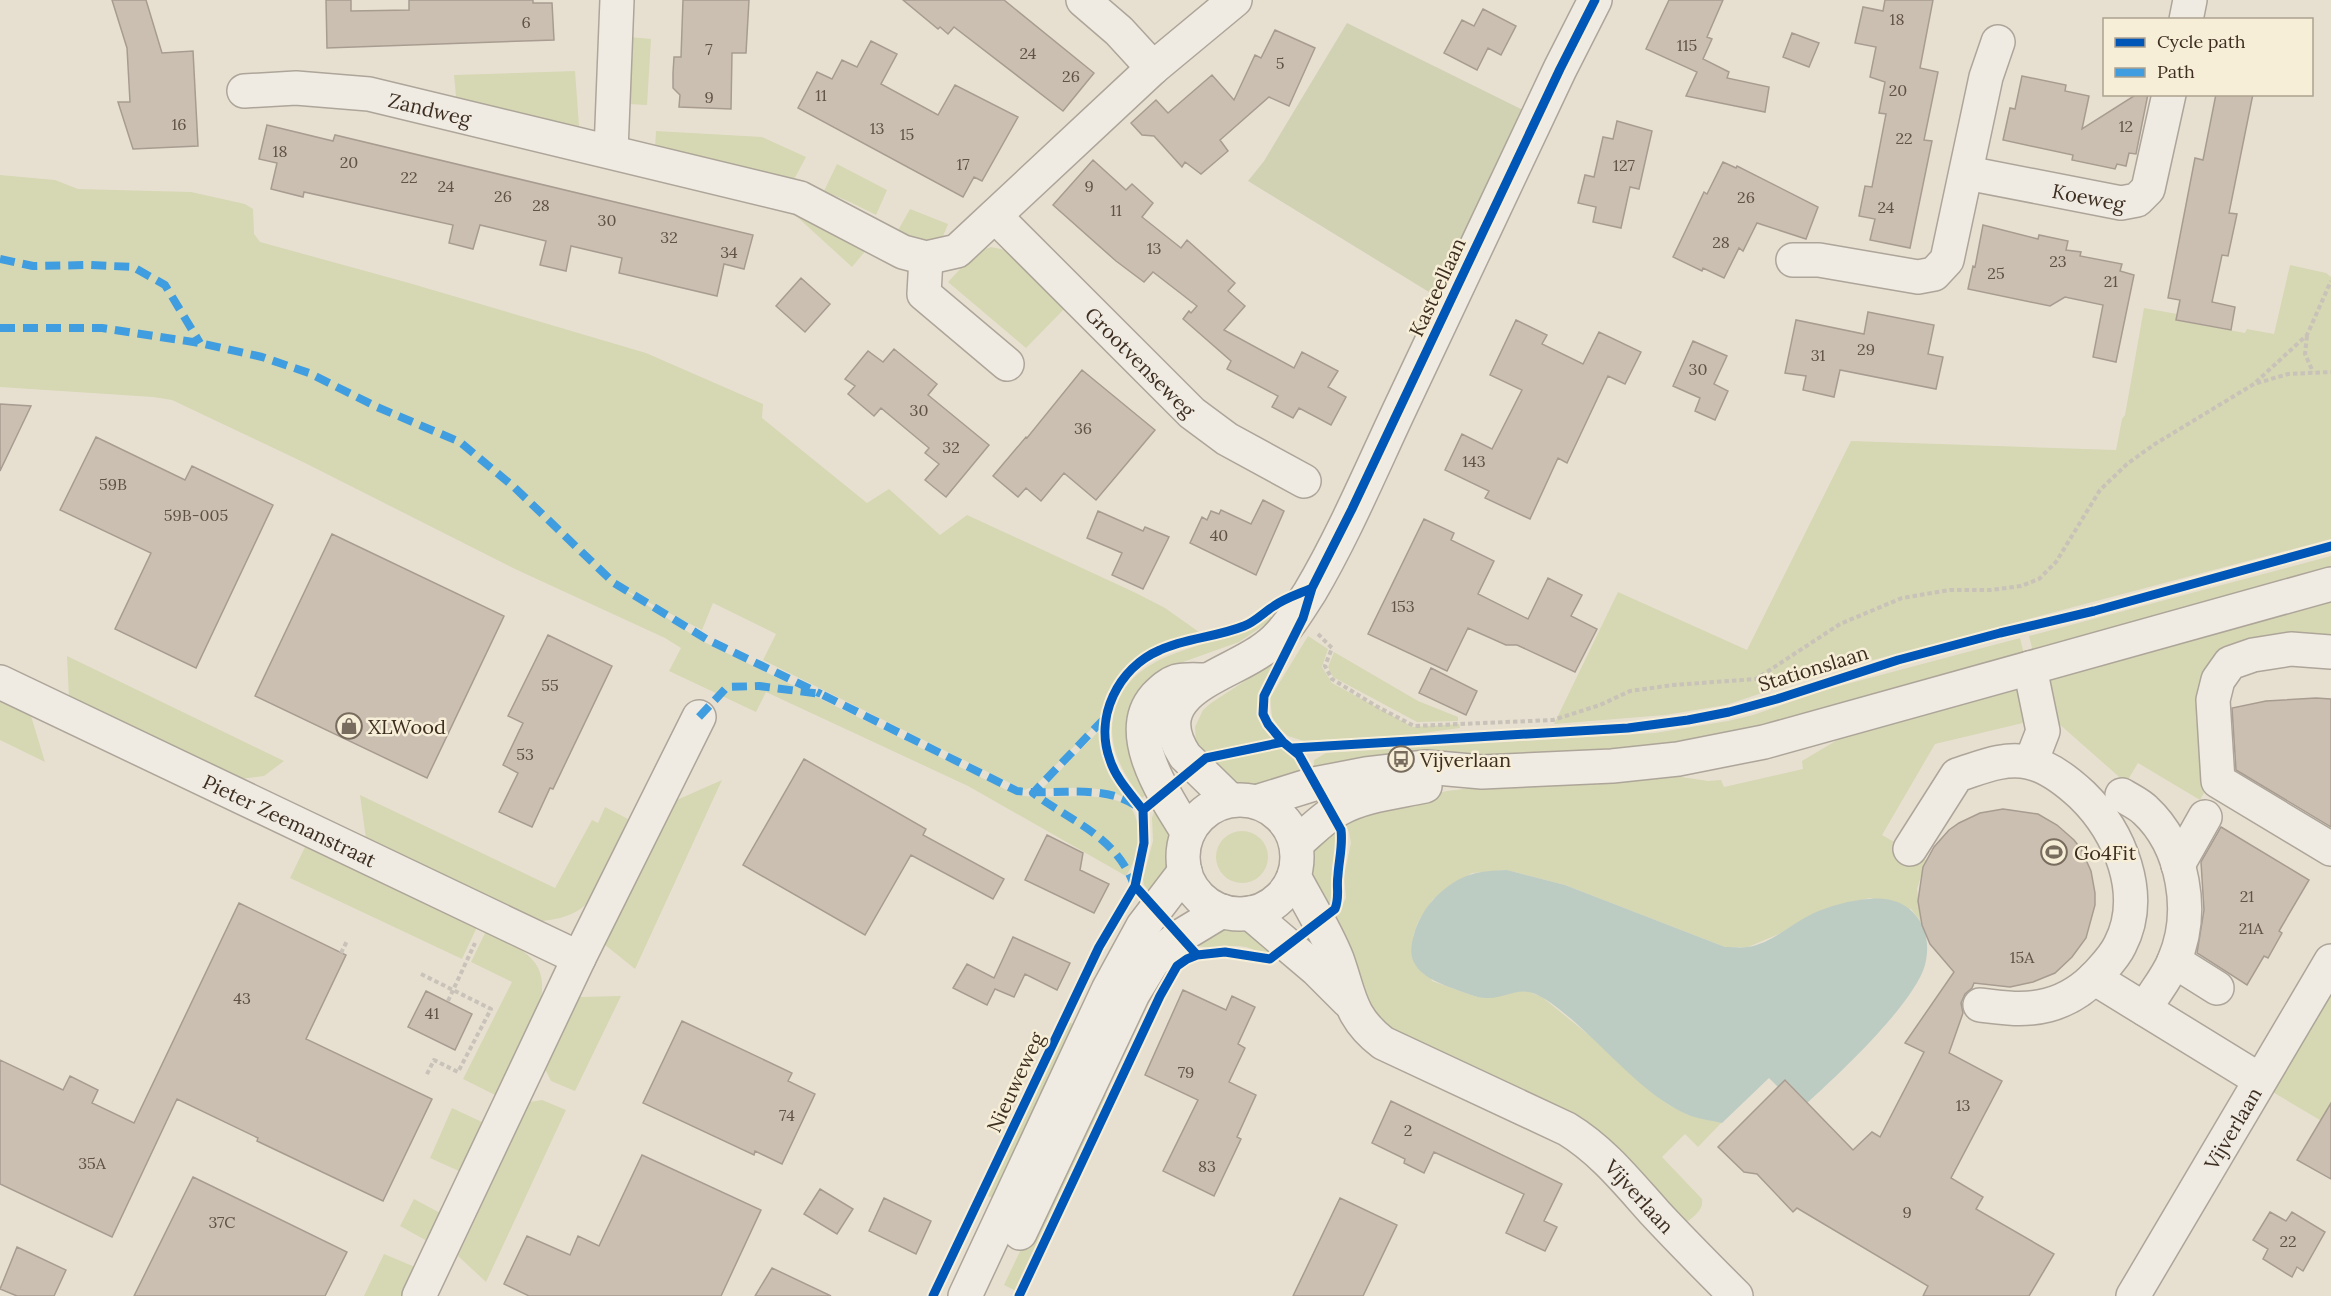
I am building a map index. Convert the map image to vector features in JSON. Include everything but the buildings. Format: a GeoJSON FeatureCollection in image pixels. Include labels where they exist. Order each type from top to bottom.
{"type":"FeatureCollection","features":[{"type":"Feature","properties":{"kind":"street"},"geometry":{"type":"LineString","coordinates":[[611,151],[617,0]]}},
{"type":"Feature","properties":{"kind":"street"},"geometry":{"type":"LineString","coordinates":[[1083,0],[1119,31],[1153,68]]}},
{"type":"Feature","properties":{"kind":"street"},"geometry":{"type":"LineString","coordinates":[[1006,364],[924,294],[926,258],[957,251],[1153,68],[1235,0]]}},
{"type":"Feature","properties":{"kind":"street","name":"Kasteellaan"},"geometry":{"type":"LineString","coordinates":[[1243,801],[1185,756],[1176,740],[1174,729],[1177,710],[1185,698],[1205,680],[1252,658],[1267,647],[1293,619],[1312,588],[1595,0]]}},
{"type":"Feature","properties":{"kind":"street"},"geometry":{"type":"LineString","coordinates":[[2186,18],[2190,0]]}},
{"type":"Feature","properties":{"kind":"street"},"geometry":{"type":"LineString","coordinates":[[1793,260],[1820,260],[1918,277],[1934,274],[1947,260],[1986,77],[1998,42]]}},
{"type":"Feature","properties":{"kind":"street","name":"Zandweg"},"geometry":{"type":"LineString","coordinates":[[244,91],[296,88],[369,94],[611,151],[800,198],[903,252],[926,258]]}},
{"type":"Feature","properties":{"kind":"street","name":"Koeweg"},"geometry":{"type":"LineString","coordinates":[[1967,173],[2121,203],[2137,200],[2148,189],[2169,96]]}},
{"type":"Feature","properties":{"kind":"street","name":"Grootvenseweg"},"geometry":{"type":"LineString","coordinates":[[995,216],[1192,413],[1227,439],[1304,481]]}},
{"type":"Feature","properties":{"kind":"street"},"geometry":{"type":"LineString","coordinates":[[1236,912],[1209,905],[1198,896],[1185,871],[1184,845],[1188,833],[1198,818],[1212,807],[1366,774],[1426,767],[1482,772],[1612,766],[1689,757],[1764,742],[2331,584]]}},
{"type":"Feature","properties":{"kind":"street"},"geometry":{"type":"LineString","coordinates":[[2331,652],[2290,649],[2253,655],[2230,663],[2218,680],[2212,700],[2218,781],[2331,849]]}},
{"type":"Feature","properties":{"kind":"street"},"geometry":{"type":"LineString","coordinates":[[2030,669],[2043,731],[2031,762]]}},
{"type":"Feature","properties":{"kind":"street","name":"Kasteellaan"},"geometry":{"type":"LineString","coordinates":[[1188,833],[1150,765],[1145,745],[1146,713],[1152,701],[1164,687],[1179,681],[1205,680]]}},
{"type":"Feature","properties":{"kind":"street","name":"Pieter Zeemanstraat"},"geometry":{"type":"LineString","coordinates":[[0,682],[579,958]]}},
{"type":"Feature","properties":{"kind":"street"},"geometry":{"type":"LineString","coordinates":[[419,1296],[579,958],[699,717]]}},
{"type":"Feature","properties":{"kind":"street"},"geometry":{"type":"LineString","coordinates":[[1910,849],[1957,775],[1998,762],[2031,762],[2061,778],[2090,803],[2104,822],[2123,859],[2130,896],[2130,913],[2126,930],[2120,946],[2094,978],[2079,990],[2049,1005],[2014,1009],[1980,1005]]}},
{"type":"Feature","properties":{"kind":"street"},"geometry":{"type":"LineString","coordinates":[[990,1296],[1133,994],[1152,963],[1179,937],[1236,912],[1264,908],[1277,900],[1287,889],[1295,860],[1325,818],[1357,801],[1482,772]]}},
{"type":"Feature","properties":{"kind":"street"},"geometry":{"type":"LineString","coordinates":[[2122,795],[2140,806],[2153,818],[2169,842],[2178,865],[2184,898],[2184,916],[2174,961],[2145,1009]]}},
{"type":"Feature","properties":{"kind":"street"},"geometry":{"type":"LineString","coordinates":[[1243,801],[1270,808],[1282,817],[1291,830],[1295,860]]}},
{"type":"Feature","properties":{"kind":"street"},"geometry":{"type":"LineString","coordinates":[[2178,865],[2205,817]]}},
{"type":"Feature","properties":{"kind":"street","name":"Vijverlaan"},"geometry":{"type":"LineString","coordinates":[[1295,860],[1336,958],[1349,1002]]}},
{"type":"Feature","properties":{"kind":"street"},"geometry":{"type":"LineString","coordinates":[[965,1296],[1108,990],[1143,926],[1185,871]]}},
{"type":"Feature","properties":{"kind":"street","name":"Vijverlaan"},"geometry":{"type":"LineString","coordinates":[[1236,912],[1317,970],[1349,1002],[1367,1030],[1383,1043],[1580,1137],[1609,1162],[1736,1296]]}},
{"type":"Feature","properties":{"kind":"street"},"geometry":{"type":"LineString","coordinates":[[2174,961],[2217,988]]}},
{"type":"Feature","properties":{"kind":"street","name":"Vijverlaan"},"geometry":{"type":"LineString","coordinates":[[2133,1296],[2331,961]]}},
{"type":"Feature","properties":{"kind":"street"},"geometry":{"type":"LineString","coordinates":[[2094,978],[2260,1080]]}},
{"type":"Feature","properties":{"kind":"path"},"geometry":{"type":"LineString","coordinates":[[2313,372],[2305,354],[2307,335],[2331,281]]}},
{"type":"Feature","properties":{"kind":"path"},"geometry":{"type":"LineString","coordinates":[[1317,633],[1332,648],[1325,666],[1332,679],[1414,726],[1553,720],[1600,705],[1630,691],[1673,685],[1756,679],[1840,624],[1902,598],[1950,590],[2001,589],[2021,586],[2039,579],[2055,562],[2100,490],[2127,464],[2155,444],[2254,384],[2307,335]]}},
{"type":"Feature","properties":{"kind":"path"},"geometry":{"type":"LineString","coordinates":[[2254,384],[2288,374],[2331,372]]}},
{"type":"Feature","properties":{"kind":"path"},"geometry":{"type":"LineString","coordinates":[[341,952],[347,941]]}},
{"type":"Feature","properties":{"kind":"path"},"geometry":{"type":"LineString","coordinates":[[448,1001],[467,960]]}},
{"type":"Feature","properties":{"kind":"path"},"geometry":{"type":"LineString","coordinates":[[422,974],[491,1009],[458,1072],[434,1060],[426,1076]]}},
{"type":"Feature","properties":{"kind":"green space"},"geometry":{"type":"Polygon","coordinates":[[[1347,23],[1531,114],[1442,300],[1248,181],[1264,161],[1347,23]]]}},
{"type":"Feature","properties":{"kind":"green space"},"geometry":{"type":"Polygon","coordinates":[[[630,37],[651,39],[647,105],[628,104],[630,37]]]}},
{"type":"Feature","properties":{"kind":"green space"},"geometry":{"type":"Polygon","coordinates":[[[575,71],[579,126],[457,107],[454,75],[575,71]]]}},
{"type":"Feature","properties":{"kind":"green space"},"geometry":{"type":"Polygon","coordinates":[[[656,131],[762,137],[806,157],[791,185],[655,148],[656,131]]]}},
{"type":"Feature","properties":{"kind":"green space"},"geometry":{"type":"Polygon","coordinates":[[[837,164],[887,190],[876,215],[824,191],[837,164]]]}},
{"type":"Feature","properties":{"kind":"green space"},"geometry":{"type":"Polygon","coordinates":[[[0,175],[55,180],[78,189],[191,192],[245,204],[253,209],[254,234],[260,242],[646,353],[763,404],[762,418],[867,503],[889,489],[940,535],[967,515],[1165,608],[1199,632],[1165,643],[1127,665],[1106,695],[1101,719],[1035,786],[1024,790],[763,660],[776,634],[713,603],[702,630],[621,588],[702,641],[1017,795],[1087,796],[1115,800],[1129,805],[1139,831],[1137,850],[1131,868],[1126,876],[968,786],[766,692],[756,712],[669,671],[681,648],[665,638],[515,569],[305,463],[172,400],[0,387],[0,175]]]}},
{"type":"Feature","properties":{"kind":"green space"},"geometry":{"type":"Polygon","coordinates":[[[910,209],[948,224],[941,241],[927,243],[896,234],[910,209]]]}},
{"type":"Feature","properties":{"kind":"green space"},"geometry":{"type":"Polygon","coordinates":[[[795,215],[825,224],[867,249],[852,267],[795,215]]]}},
{"type":"Feature","properties":{"kind":"green space"},"geometry":{"type":"Polygon","coordinates":[[[991,247],[1006,250],[1067,306],[1026,348],[948,282],[976,252],[991,247]]]}},
{"type":"Feature","properties":{"kind":"green space"},"geometry":{"type":"Polygon","coordinates":[[[2290,265],[2326,273],[2331,277],[2331,539],[1816,675],[1726,705],[1665,715],[1554,724],[1618,592],[1747,650],[1851,441],[2116,450],[2122,419],[2125,415],[2144,308],[2177,314],[2176,320],[2245,333],[2247,329],[2274,334],[2290,265]]]}},
{"type":"Feature","properties":{"kind":"green space"},"geometry":{"type":"Polygon","coordinates":[[[2331,556],[2331,569],[2033,652],[2029,636],[2331,556]]]}},
{"type":"Feature","properties":{"kind":"green space"},"geometry":{"type":"Polygon","coordinates":[[[2331,601],[2331,645],[2241,651],[2208,699],[2205,791],[2200,800],[2138,763],[2126,783],[2049,715],[2048,679],[2331,601]]]}},
{"type":"Feature","properties":{"kind":"green space"},"geometry":{"type":"Polygon","coordinates":[[[1270,615],[1273,619],[1239,642],[1172,666],[1151,790],[1142,798],[1129,780],[1115,751],[1113,718],[1122,693],[1137,675],[1156,662],[1249,627],[1270,615]]]}},
{"type":"Feature","properties":{"kind":"green space"},"geometry":{"type":"Polygon","coordinates":[[[1308,636],[1328,649],[1322,667],[1332,683],[1413,727],[1459,724],[1460,728],[1409,735],[1304,741],[1288,736],[1272,717],[1270,698],[1308,636]]]}},
{"type":"Feature","properties":{"kind":"green space"},"geometry":{"type":"Polygon","coordinates":[[[2020,638],[2024,654],[1812,714],[1686,744],[1584,753],[1401,756],[1314,768],[1314,760],[1326,753],[1655,733],[1728,721],[1753,715],[1828,689],[2020,638]]]}},
{"type":"Feature","properties":{"kind":"green space"},"geometry":{"type":"Polygon","coordinates":[[[1334,652],[1418,701],[1458,717],[1458,721],[1417,722],[1333,677],[1328,667],[1334,652]]]}},
{"type":"Feature","properties":{"kind":"green space"},"geometry":{"type":"Polygon","coordinates":[[[67,656],[284,761],[264,776],[241,779],[69,698],[67,656]]]}},
{"type":"Feature","properties":{"kind":"green space"},"geometry":{"type":"Polygon","coordinates":[[[1271,664],[1274,665],[1259,701],[1260,719],[1271,736],[1296,757],[1304,779],[1251,787],[1232,782],[1196,744],[1195,727],[1203,710],[1211,703],[1271,664]]]}},
{"type":"Feature","properties":{"kind":"green space"},"geometry":{"type":"Polygon","coordinates":[[[2015,689],[2019,692],[2027,722],[1935,744],[1882,835],[1926,860],[1917,889],[1922,923],[1911,909],[1871,898],[1813,914],[1781,933],[1748,947],[1725,947],[1565,885],[1507,870],[1472,873],[1433,899],[1418,922],[1413,936],[1432,981],[1477,997],[1488,998],[1525,990],[1542,997],[1669,1105],[1688,1115],[1722,1122],[1698,1147],[1685,1134],[1662,1157],[1702,1199],[1700,1210],[1686,1223],[1389,1028],[1376,1017],[1334,920],[1346,898],[1344,876],[1351,843],[1344,821],[1391,804],[1447,791],[1497,785],[1668,775],[1708,781],[1721,780],[1724,787],[1803,769],[1802,761],[1849,733],[2015,689]]]}},
{"type":"Feature","properties":{"kind":"green space"},"geometry":{"type":"Polygon","coordinates":[[[0,701],[31,716],[45,762],[0,740],[0,701]]]}},
{"type":"Feature","properties":{"kind":"green space"},"geometry":{"type":"Polygon","coordinates":[[[1100,730],[1102,756],[1123,797],[1094,788],[1042,789],[1100,730]]]}},
{"type":"Feature","properties":{"kind":"green space"},"geometry":{"type":"Polygon","coordinates":[[[722,780],[635,969],[604,944],[670,803],[722,780]]]}},
{"type":"Feature","properties":{"kind":"green space"},"geometry":{"type":"Polygon","coordinates":[[[360,795],[555,888],[592,820],[598,823],[605,807],[628,819],[596,890],[583,907],[566,916],[535,922],[366,839],[360,795]]]}},
{"type":"Feature","properties":{"kind":"green space"},"geometry":{"type":"Polygon","coordinates":[[[1155,809],[1173,837],[1166,866],[1153,896],[1144,885],[1143,879],[1153,841],[1152,818],[1155,809]]]}},
{"type":"Feature","properties":{"kind":"green space"},"geometry":{"type":"Polygon","coordinates":[[[1334,830],[1338,836],[1338,846],[1332,867],[1334,899],[1325,911],[1316,888],[1312,862],[1317,847],[1334,830]]]}},
{"type":"Feature","properties":{"kind":"green space"},"geometry":{"type":"Polygon","coordinates":[[[1237,831],[1247,831],[1261,838],[1268,857],[1261,876],[1247,883],[1237,883],[1227,879],[1220,872],[1216,862],[1216,852],[1220,842],[1227,835],[1237,831]]]}},
{"type":"Feature","properties":{"kind":"green space"},"geometry":{"type":"Polygon","coordinates":[[[305,847],[477,927],[462,959],[290,878],[305,847]]]}},
{"type":"Feature","properties":{"kind":"green space"},"geometry":{"type":"Polygon","coordinates":[[[1216,929],[1246,929],[1273,952],[1263,953],[1240,946],[1206,947],[1194,944],[1216,929]]]}},
{"type":"Feature","properties":{"kind":"green space"},"geometry":{"type":"Polygon","coordinates":[[[486,931],[513,945],[532,959],[542,980],[538,1011],[497,1096],[463,1079],[512,982],[471,962],[486,931]]]}},
{"type":"Feature","properties":{"kind":"green space"},"geometry":{"type":"Polygon","coordinates":[[[2331,988],[2331,1125],[2330,1126],[2271,1091],[2331,988]]]}},
{"type":"Feature","properties":{"kind":"green space"},"geometry":{"type":"Polygon","coordinates":[[[621,996],[575,1091],[551,1081],[545,1069],[580,997],[621,996]]]}},
{"type":"Feature","properties":{"kind":"green space"},"geometry":{"type":"Polygon","coordinates":[[[1068,1022],[1083,1028],[1001,1202],[988,1196],[1068,1022]]]}},
{"type":"Feature","properties":{"kind":"green space"},"geometry":{"type":"Polygon","coordinates":[[[1094,1095],[1108,1095],[1016,1291],[1004,1285],[1094,1095]]]}},
{"type":"Feature","properties":{"kind":"green space"},"geometry":{"type":"Polygon","coordinates":[[[542,1100],[566,1110],[486,1282],[458,1256],[530,1102],[542,1100]]]}},
{"type":"Feature","properties":{"kind":"green space"},"geometry":{"type":"Polygon","coordinates":[[[452,1108],[484,1123],[461,1172],[430,1158],[452,1108]]]}},
{"type":"Feature","properties":{"kind":"green space"},"geometry":{"type":"Polygon","coordinates":[[[414,1199],[442,1214],[427,1241],[400,1226],[414,1199]]]}},
{"type":"Feature","properties":{"kind":"green space"},"geometry":{"type":"Polygon","coordinates":[[[384,1254],[415,1267],[402,1296],[364,1296],[384,1254]]]}},
{"type":"Feature","properties":{"kind":"shaded area"},"geometry":{"type":"Polygon","coordinates":[[[1507,870],[1565,885],[1725,947],[1757,945],[1812,914],[1840,904],[1869,899],[1890,900],[1908,908],[1921,922],[1927,940],[1925,965],[1918,981],[1891,1018],[1855,1057],[1807,1103],[1786,1080],[1778,1087],[1769,1078],[1722,1123],[1699,1118],[1667,1104],[1649,1091],[1581,1027],[1536,994],[1522,991],[1480,998],[1440,983],[1418,969],[1411,953],[1413,936],[1430,903],[1448,886],[1471,874],[1507,870]]]}},
{"type":"Feature","properties":{"kind":"marked path"},"geometry":{"type":"LineString","coordinates":[[0,259],[33,266],[133,267],[165,285],[200,343]]}},
{"type":"Feature","properties":{"kind":"marked path"},"geometry":{"type":"LineString","coordinates":[[0,328],[102,328],[200,343],[262,357],[309,373],[377,407],[460,442],[514,487],[614,583],[708,640],[821,694]]}},
{"type":"Feature","properties":{"kind":"marked path"},"geometry":{"type":"LineString","coordinates":[[699,717],[727,687],[759,686],[821,694],[1017,791],[1092,792],[1121,798],[1135,805]]}},
{"type":"Feature","properties":{"kind":"marked path"},"geometry":{"type":"LineString","coordinates":[[1104,719],[1033,793],[1104,842],[1126,868],[1134,885]]}},
{"type":"Feature","properties":{"kind":"cycle path"},"geometry":{"type":"LineString","coordinates":[[1019,1296],[1160,996],[1177,966],[1197,955],[1225,952],[1270,959],[1335,909],[1338,896],[1341,830],[1299,755],[1283,742],[1268,724],[1263,714],[1264,696],[1303,618],[1312,588],[1595,0]]}},
{"type":"Feature","properties":{"kind":"cycle path","name":"Stationslaan"},"geometry":{"type":"LineString","coordinates":[[1293,748],[1628,728],[1688,720],[1777,699],[1898,660],[2094,611],[2331,546]]}},
{"type":"Feature","properties":{"kind":"cycle path"},"geometry":{"type":"LineString","coordinates":[[1143,810],[1116,774],[1106,744],[1105,727],[1108,711],[1113,696],[1122,681],[1145,658],[1160,650],[1244,626],[1270,608],[1312,588]]}},
{"type":"Feature","properties":{"kind":"cycle path"},"geometry":{"type":"LineString","coordinates":[[1143,810],[1206,758],[1283,742]]}},
{"type":"Feature","properties":{"kind":"cycle path","name":"Nieuweweg"},"geometry":{"type":"LineString","coordinates":[[933,1296],[1099,947],[1135,886],[1144,843],[1143,810]]}},
{"type":"Feature","properties":{"kind":"cycle path"},"geometry":{"type":"LineString","coordinates":[[1135,886],[1197,955]]}},
{"type":"Feature","properties":{"kind":"place","name":"XLWood"},"geometry":{"type":"Point","coordinates":[349,726]}},
{"type":"Feature","properties":{"kind":"place","name":"Vijverlaan"},"geometry":{"type":"Point","coordinates":[1401,759]}},
{"type":"Feature","properties":{"kind":"place","name":"Go4Fit"},"geometry":{"type":"Point","coordinates":[2054,852]}}]}
